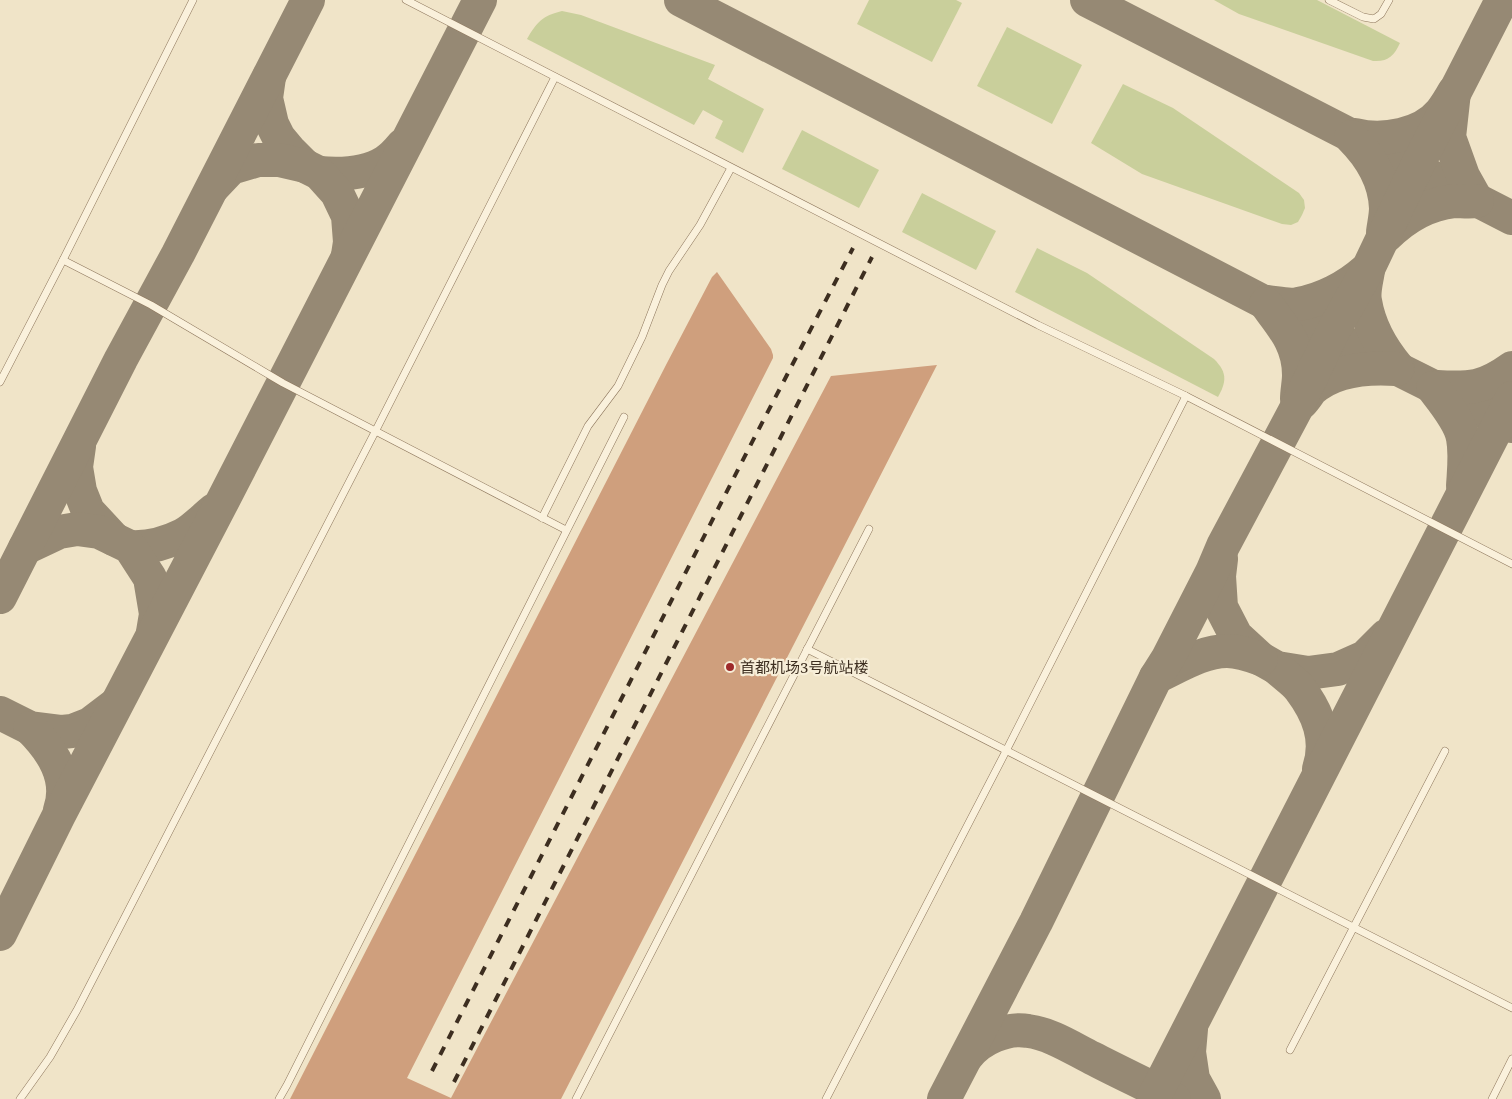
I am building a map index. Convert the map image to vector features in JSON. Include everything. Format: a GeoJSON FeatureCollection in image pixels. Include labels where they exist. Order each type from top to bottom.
{"type":"FeatureCollection","features":[{"type":"Feature","properties":{"kind":"lane"},"geometry":{"type":"LineString","coordinates":[[0,382],[193,0]]}},
{"type":"Feature","properties":{"kind":"lane"},"geometry":{"type":"LineString","coordinates":[[406,0],[1038,326],[1186,396],[1512,564]]}},
{"type":"Feature","properties":{"kind":"lane"},"geometry":{"type":"LineString","coordinates":[[1329,0],[1362,17],[1374,19],[1381,14],[1389,0]]}},
{"type":"Feature","properties":{"kind":"lane"},"geometry":{"type":"LineString","coordinates":[[20,1099],[50,1057],[77,1010],[376,430],[555,77]]}},
{"type":"Feature","properties":{"kind":"lane"},"geometry":{"type":"LineString","coordinates":[[542,518],[594,415],[610,397],[626,370],[642,337],[669,271],[700,225],[731,168]]}},
{"type":"Feature","properties":{"kind":"lane"},"geometry":{"type":"LineString","coordinates":[[63,260],[151,305],[283,383],[566,530]]}},
{"type":"Feature","properties":{"kind":"lane"},"geometry":{"type":"LineString","coordinates":[[826,1099],[1006,751],[1186,396]]}},
{"type":"Feature","properties":{"kind":"lane"},"geometry":{"type":"LineString","coordinates":[[279,1099],[624,417]]}},
{"type":"Feature","properties":{"kind":"lane"},"geometry":{"type":"LineString","coordinates":[[576,1099],[869,529]]}},
{"type":"Feature","properties":{"kind":"lane"},"geometry":{"type":"LineString","coordinates":[[807,649],[1512,1008]]}},
{"type":"Feature","properties":{"kind":"lane"},"geometry":{"type":"LineString","coordinates":[[1290,1050],[1445,751]]}},
{"type":"Feature","properties":{"kind":"lane"},"geometry":{"type":"LineString","coordinates":[[1492,1099],[1512,1059]]}},
{"type":"Feature","properties":{"kind":"green space"},"geometry":{"type":"Polygon","coordinates":[[[869,0],[956,0],[962,3],[932,62],[857,24],[869,0]]]}},
{"type":"Feature","properties":{"kind":"green space"},"geometry":{"type":"Polygon","coordinates":[[[1214,0],[1317,0],[1400,43],[1387,59],[1373,61],[1239,14],[1214,0]]]}},
{"type":"Feature","properties":{"kind":"green space"},"geometry":{"type":"Polygon","coordinates":[[[562,11],[581,15],[715,65],[708,79],[764,109],[743,153],[715,138],[723,121],[703,110],[694,125],[527,39],[541,21],[550,15],[562,11]]]}},
{"type":"Feature","properties":{"kind":"green space"},"geometry":{"type":"Polygon","coordinates":[[[1007,27],[1082,65],[1052,124],[977,86],[1007,27]]]}},
{"type":"Feature","properties":{"kind":"green space"},"geometry":{"type":"Polygon","coordinates":[[[1123,84],[1173,108],[1299,193],[1304,200],[1305,208],[1298,222],[1291,225],[1282,224],[1142,174],[1091,143],[1123,84]]]}},
{"type":"Feature","properties":{"kind":"green space"},"geometry":{"type":"Polygon","coordinates":[[[802,130],[879,170],[859,208],[782,169],[802,130]]]}},
{"type":"Feature","properties":{"kind":"green space"},"geometry":{"type":"Polygon","coordinates":[[[922,193],[996,231],[976,270],[902,232],[922,193]]]}},
{"type":"Feature","properties":{"kind":"green space"},"geometry":{"type":"Polygon","coordinates":[[[1037,248],[1087,273],[1214,359],[1221,368],[1224,377],[1223,386],[1218,397],[1015,292],[1037,248]]]}},
{"type":"Feature","properties":{"kind":"building","name":"首都机场3号航站楼"},"geometry":{"type":"Polygon","coordinates":[[[717,272],[771,349],[773,358],[407,1078],[451,1098],[831,376],[937,365],[561,1099],[290,1099],[667,363],[712,277],[717,272]]]}},
{"type":"Feature","properties":{"kind":"taxiway"},"geometry":{"type":"LineString","coordinates":[[0,597],[121,359],[178,254],[308,0]]}},
{"type":"Feature","properties":{"kind":"taxiway"},"geometry":{"type":"LineString","coordinates":[[0,934],[59,815],[480,0]]}},
{"type":"Feature","properties":{"kind":"taxiway"},"geometry":{"type":"LineString","coordinates":[[681,0],[1264,302],[1512,426]]}},
{"type":"Feature","properties":{"kind":"taxiway"},"geometry":{"type":"LineString","coordinates":[[1087,0],[1512,218]]}},
{"type":"Feature","properties":{"kind":"taxiway"},"geometry":{"type":"LineString","coordinates":[[944,1099],[1036,922],[1156,677],[1168,658],[1212,572],[1223,546],[1296,409],[1331,335],[1368,269],[1416,168],[1502,0]]}},
{"type":"Feature","properties":{"kind":"taxiway"},"geometry":{"type":"LineString","coordinates":[[269,77],[266,98],[272,124],[279,138],[305,166]]}},
{"type":"Feature","properties":{"kind":"taxiway"},"geometry":{"type":"LineString","coordinates":[[1355,135],[1378,138],[1401,135],[1413,131],[1433,120],[1443,110],[1454,92],[1449,137],[1463,176],[1477,201]]}},
{"type":"Feature","properties":{"kind":"taxiway"},"geometry":{"type":"LineString","coordinates":[[1351,137],[1370,161],[1383,188],[1386,208],[1383,232]]}},
{"type":"Feature","properties":{"kind":"taxiway"},"geometry":{"type":"LineString","coordinates":[[319,173],[345,174],[370,169],[388,160],[403,145]]}},
{"type":"Feature","properties":{"kind":"taxiway"},"geometry":{"type":"LineString","coordinates":[[213,187],[231,168],[258,160],[279,160],[305,166],[319,173],[337,193],[348,216],[350,242],[348,255]]}},
{"type":"Feature","properties":{"kind":"taxiway"},"geometry":{"type":"LineString","coordinates":[[1386,236],[1400,223],[1435,205],[1454,201],[1477,201]]}},
{"type":"Feature","properties":{"kind":"taxiway"},"geometry":{"type":"LineString","coordinates":[[1368,270],[1365,289],[1367,310],[1373,328],[1382,345],[1398,368]]}},
{"type":"Feature","properties":{"kind":"taxiway"},"geometry":{"type":"LineString","coordinates":[[1267,302],[1287,305],[1307,302],[1325,296],[1342,287],[1365,271]]}},
{"type":"Feature","properties":{"kind":"taxiway"},"geometry":{"type":"LineString","coordinates":[[1266,304],[1289,336],[1296,354],[1299,375],[1297,399]]}},
{"type":"Feature","properties":{"kind":"taxiway"},"geometry":{"type":"LineString","coordinates":[[1301,403],[1311,390],[1320,383],[1341,374],[1375,368],[1397,369]]}},
{"type":"Feature","properties":{"kind":"taxiway"},"geometry":{"type":"LineString","coordinates":[[1437,387],[1459,388],[1477,386],[1493,380],[1512,368]]}},
{"type":"Feature","properties":{"kind":"taxiway"},"geometry":{"type":"LineString","coordinates":[[1433,388],[1451,412],[1463,438],[1463,486]]}},
{"type":"Feature","properties":{"kind":"taxiway"},"geometry":{"type":"LineString","coordinates":[[1153,1099],[1512,398]]}},
{"type":"Feature","properties":{"kind":"taxiway"},"geometry":{"type":"LineString","coordinates":[[79,446],[76,467],[80,491],[88,511],[114,539]]}},
{"type":"Feature","properties":{"kind":"taxiway"},"geometry":{"type":"LineString","coordinates":[[130,547],[150,546],[177,538],[191,530],[214,510]]}},
{"type":"Feature","properties":{"kind":"taxiway"},"geometry":{"type":"LineString","coordinates":[[25,548],[59,532],[77,529],[99,532],[130,547],[150,578],[156,614],[153,632]]}},
{"type":"Feature","properties":{"kind":"taxiway"},"geometry":{"type":"LineString","coordinates":[[1221,559],[1219,576],[1221,607],[1236,636],[1261,659],[1277,668],[1308,673],[1338,669],[1365,657],[1386,636]]}},
{"type":"Feature","properties":{"kind":"taxiway"},"geometry":{"type":"LineString","coordinates":[[1156,677],[1190,660],[1218,652],[1236,652],[1261,659]]}},
{"type":"Feature","properties":{"kind":"taxiway"},"geometry":{"type":"LineString","coordinates":[[1277,668],[1300,689],[1317,717],[1323,747],[1319,769]]}},
{"type":"Feature","properties":{"kind":"taxiway"},"geometry":{"type":"LineString","coordinates":[[0,713],[30,728],[62,732],[72,731],[90,724],[115,705]]}},
{"type":"Feature","properties":{"kind":"taxiway"},"geometry":{"type":"LineString","coordinates":[[30,728],[46,746],[57,765],[63,787],[60,810]]}},
{"type":"Feature","properties":{"kind":"taxiway"},"geometry":{"type":"LineString","coordinates":[[1191,1029],[1189,1052],[1193,1079],[1204,1099]]}},
{"type":"Feature","properties":{"kind":"taxiway"},"geometry":{"type":"LineString","coordinates":[[967,1056],[979,1044],[994,1036],[1011,1031],[1028,1031],[1045,1035],[1061,1042],[1174,1099]]}},
{"type":"Feature","properties":{"kind":"railway"},"geometry":{"type":"LineString","coordinates":[[432,1071],[749,448],[853,248]]}},
{"type":"Feature","properties":{"kind":"railway"},"geometry":{"type":"LineString","coordinates":[[454,1082],[872,257]]}},
{"type":"Feature","properties":{"kind":"place","name":"首都机场3号航站楼"},"geometry":{"type":"Point","coordinates":[730,667]}}]}
